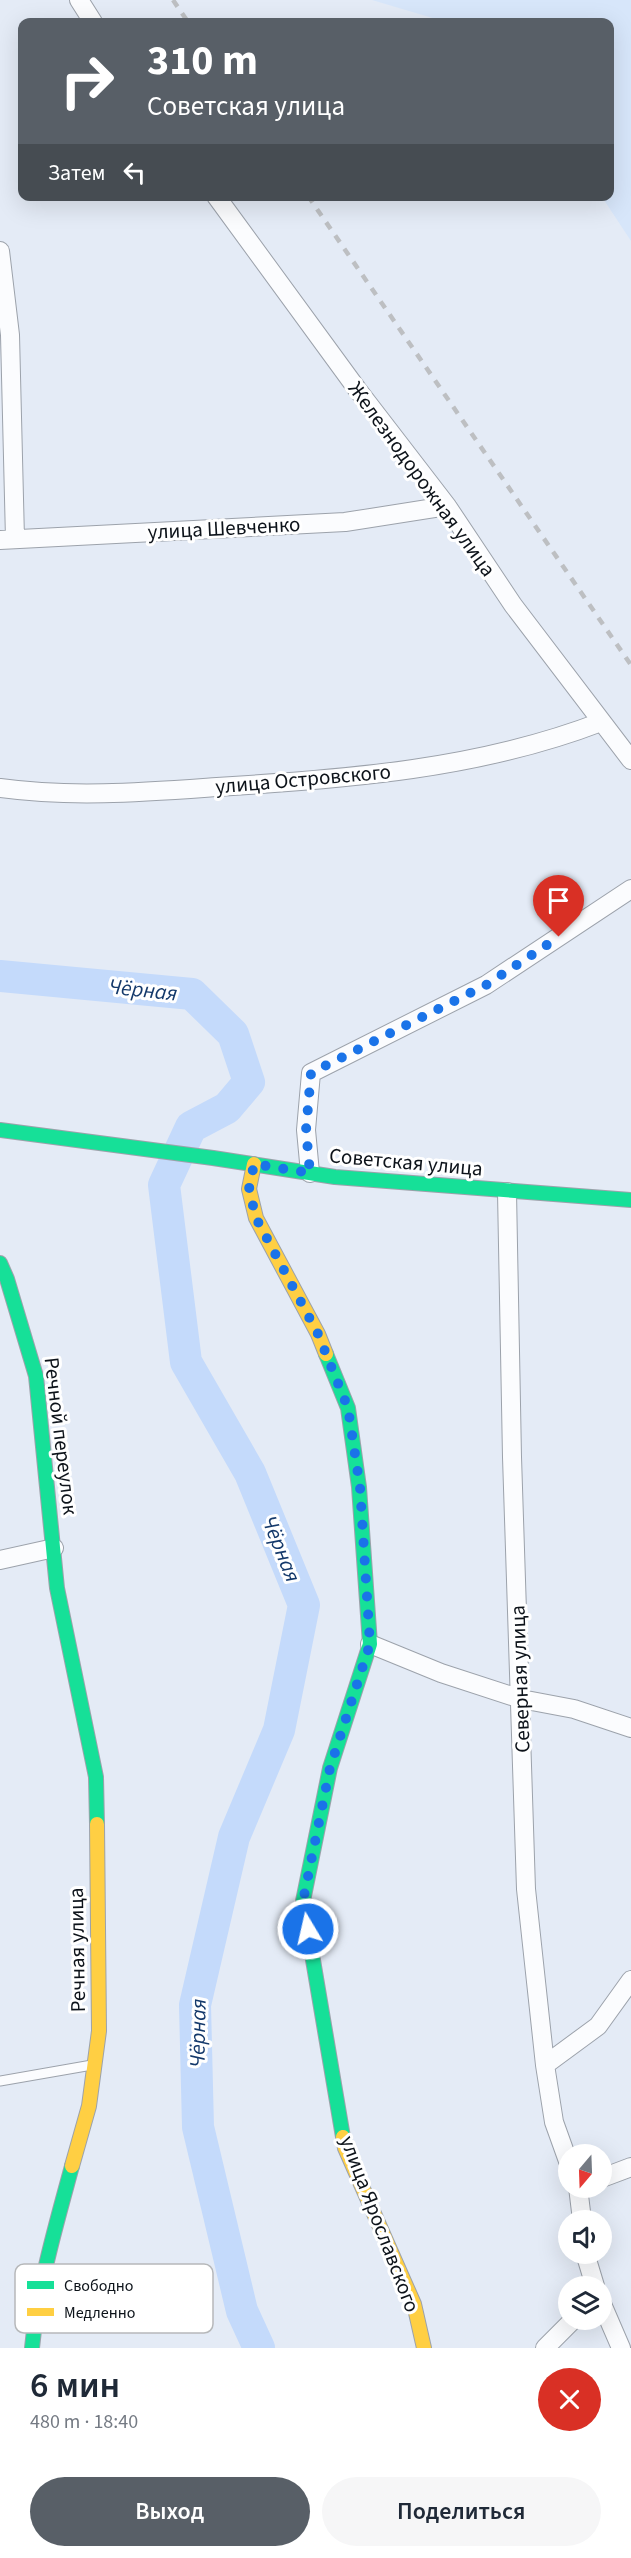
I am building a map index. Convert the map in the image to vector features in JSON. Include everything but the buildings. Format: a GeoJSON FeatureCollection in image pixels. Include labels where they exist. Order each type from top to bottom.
{"type":"FeatureCollection","features":[{"type":"Feature","properties":{"kind":"street"},"geometry":{"type":"LineString","coordinates":[[79,0],[90,18]]}},
{"type":"Feature","properties":{"kind":"street","name":"Железнодорожная улица"},"geometry":{"type":"LineString","coordinates":[[220,201],[357,389],[447,506],[513,605],[631,760]]}},
{"type":"Feature","properties":{"kind":"street"},"geometry":{"type":"LineString","coordinates":[[0,250],[10,335],[8,540]]}},
{"type":"Feature","properties":{"kind":"street","name":"улица Шевченко"},"geometry":{"type":"LineString","coordinates":[[8,540],[345,522],[447,506]]}},
{"type":"Feature","properties":{"kind":"street","name":"улица Островского"},"geometry":{"type":"LineString","coordinates":[[0,788],[123,793],[325,780],[477,759],[564,736],[601,722]]}},
{"type":"Feature","properties":{"kind":"street"},"geometry":{"type":"LineString","coordinates":[[310,1173],[306,1130],[311,1073],[486,985],[631,889]]}},
{"type":"Feature","properties":{"kind":"street","name":"Советская улица"},"geometry":{"type":"LineString","coordinates":[[0,1130],[310,1173],[507,1192],[631,1200]]}},
{"type":"Feature","properties":{"kind":"street","name":"улица Ярославского"},"geometry":{"type":"LineString","coordinates":[[254,1164],[249,1189],[256,1218],[318,1334],[348,1408],[360,1487],[370,1644],[330,1768],[303,1901],[345,2148],[414,2304],[424,2348]]}},
{"type":"Feature","properties":{"kind":"street","name":"Северная улица"},"geometry":{"type":"LineString","coordinates":[[507,1192],[512,1457],[526,1889],[545,2065],[554,2122],[562,2144]]}},
{"type":"Feature","properties":{"kind":"street","name":"Речной переулок"},"geometry":{"type":"LineString","coordinates":[[0,1263],[7,1279],[36,1376],[54,1548]]}},
{"type":"Feature","properties":{"kind":"street"},"geometry":{"type":"LineString","coordinates":[[0,1560],[54,1548]]}},
{"type":"Feature","properties":{"kind":"street","name":"Речная улица"},"geometry":{"type":"LineString","coordinates":[[47,2264],[89,2106],[99,2031],[96,1777],[57,1588],[54,1548]]}},
{"type":"Feature","properties":{"kind":"street"},"geometry":{"type":"LineString","coordinates":[[370,1644],[441,1673],[521,1699],[574,1708],[631,1728]]}},
{"type":"Feature","properties":{"kind":"street"},"geometry":{"type":"LineString","coordinates":[[545,2065],[598,2026],[631,1980]]}},
{"type":"Feature","properties":{"kind":"street"},"geometry":{"type":"LineString","coordinates":[[612,2174],[631,2167]]}},
{"type":"Feature","properties":{"kind":"street"},"geometry":{"type":"LineString","coordinates":[[612,2327],[621,2348]]}},
{"type":"Feature","properties":{"kind":"street"},"geometry":{"type":"LineString","coordinates":[[546,2348],[563,2330]]}},
{"type":"Feature","properties":{"kind":"street","name":"Речная улица"},"geometry":{"type":"LineString","coordinates":[[32,2348],[33,2333]]}},
{"type":"Feature","properties":{"kind":"lane"},"geometry":{"type":"LineString","coordinates":[[0,2081],[94,2065]]}},
{"type":"Feature","properties":{"kind":"shaded area"},"geometry":{"type":"Polygon","coordinates":[[[372,0],[631,0],[631,241],[605,201],[614,201],[614,18],[433,18],[372,0]]]}},
{"type":"Feature","properties":{"kind":"waterway","name":"Чёрная"},"geometry":{"type":"LineString","coordinates":[[0,976],[192,994],[233,1034],[249,1082],[227,1108],[191,1127],[164,1185],[186,1362],[250,1473],[304,1605],[279,1730],[234,1837],[195,2005],[198,2127],[242,2311],[259,2348]]}},
{"type":"Feature","properties":{"kind":"railway"},"geometry":{"type":"LineString","coordinates":[[173,0],[185,18]]}},
{"type":"Feature","properties":{"kind":"railway"},"geometry":{"type":"LineString","coordinates":[[311,201],[631,665]]}},
{"type":"Feature","properties":{"kind":"traffic: fast"},"geometry":{"type":"LineString","coordinates":[[0,1130],[213,1158],[335,1177],[631,1200]]}},
{"type":"Feature","properties":{"kind":"traffic: fast"},"geometry":{"type":"LineString","coordinates":[[0,1263],[7,1279],[36,1376],[57,1588],[96,1777],[97,1824]]}},
{"type":"Feature","properties":{"kind":"traffic: fast"},"geometry":{"type":"LineString","coordinates":[[326,1354],[348,1408],[359,1487],[370,1644],[330,1768],[303,1901],[343,2137]]}},
{"type":"Feature","properties":{"kind":"traffic: fast"},"geometry":{"type":"LineString","coordinates":[[47,2264],[72,2166]]}},
{"type":"Feature","properties":{"kind":"traffic: fast"},"geometry":{"type":"LineString","coordinates":[[32,2348],[34,2333]]}},
{"type":"Feature","properties":{"kind":"traffic: slow"},"geometry":{"type":"LineString","coordinates":[[254,1164],[249,1189],[256,1218],[318,1334],[326,1354]]}},
{"type":"Feature","properties":{"kind":"traffic: slow"},"geometry":{"type":"LineString","coordinates":[[72,2166],[89,2106],[99,2031],[97,1824]]}},
{"type":"Feature","properties":{"kind":"traffic: slow"},"geometry":{"type":"LineString","coordinates":[[343,2137],[345,2148],[414,2304],[424,2348]]}},
{"type":"Feature","properties":{"kind":"route"},"geometry":{"type":"LineString","coordinates":[[308,1929],[303,1901],[330,1768],[370,1644],[360,1487],[348,1408],[318,1334],[256,1218],[249,1189],[254,1164],[310,1173],[306,1130],[311,1073],[486,985],[559,937]]}}]}
